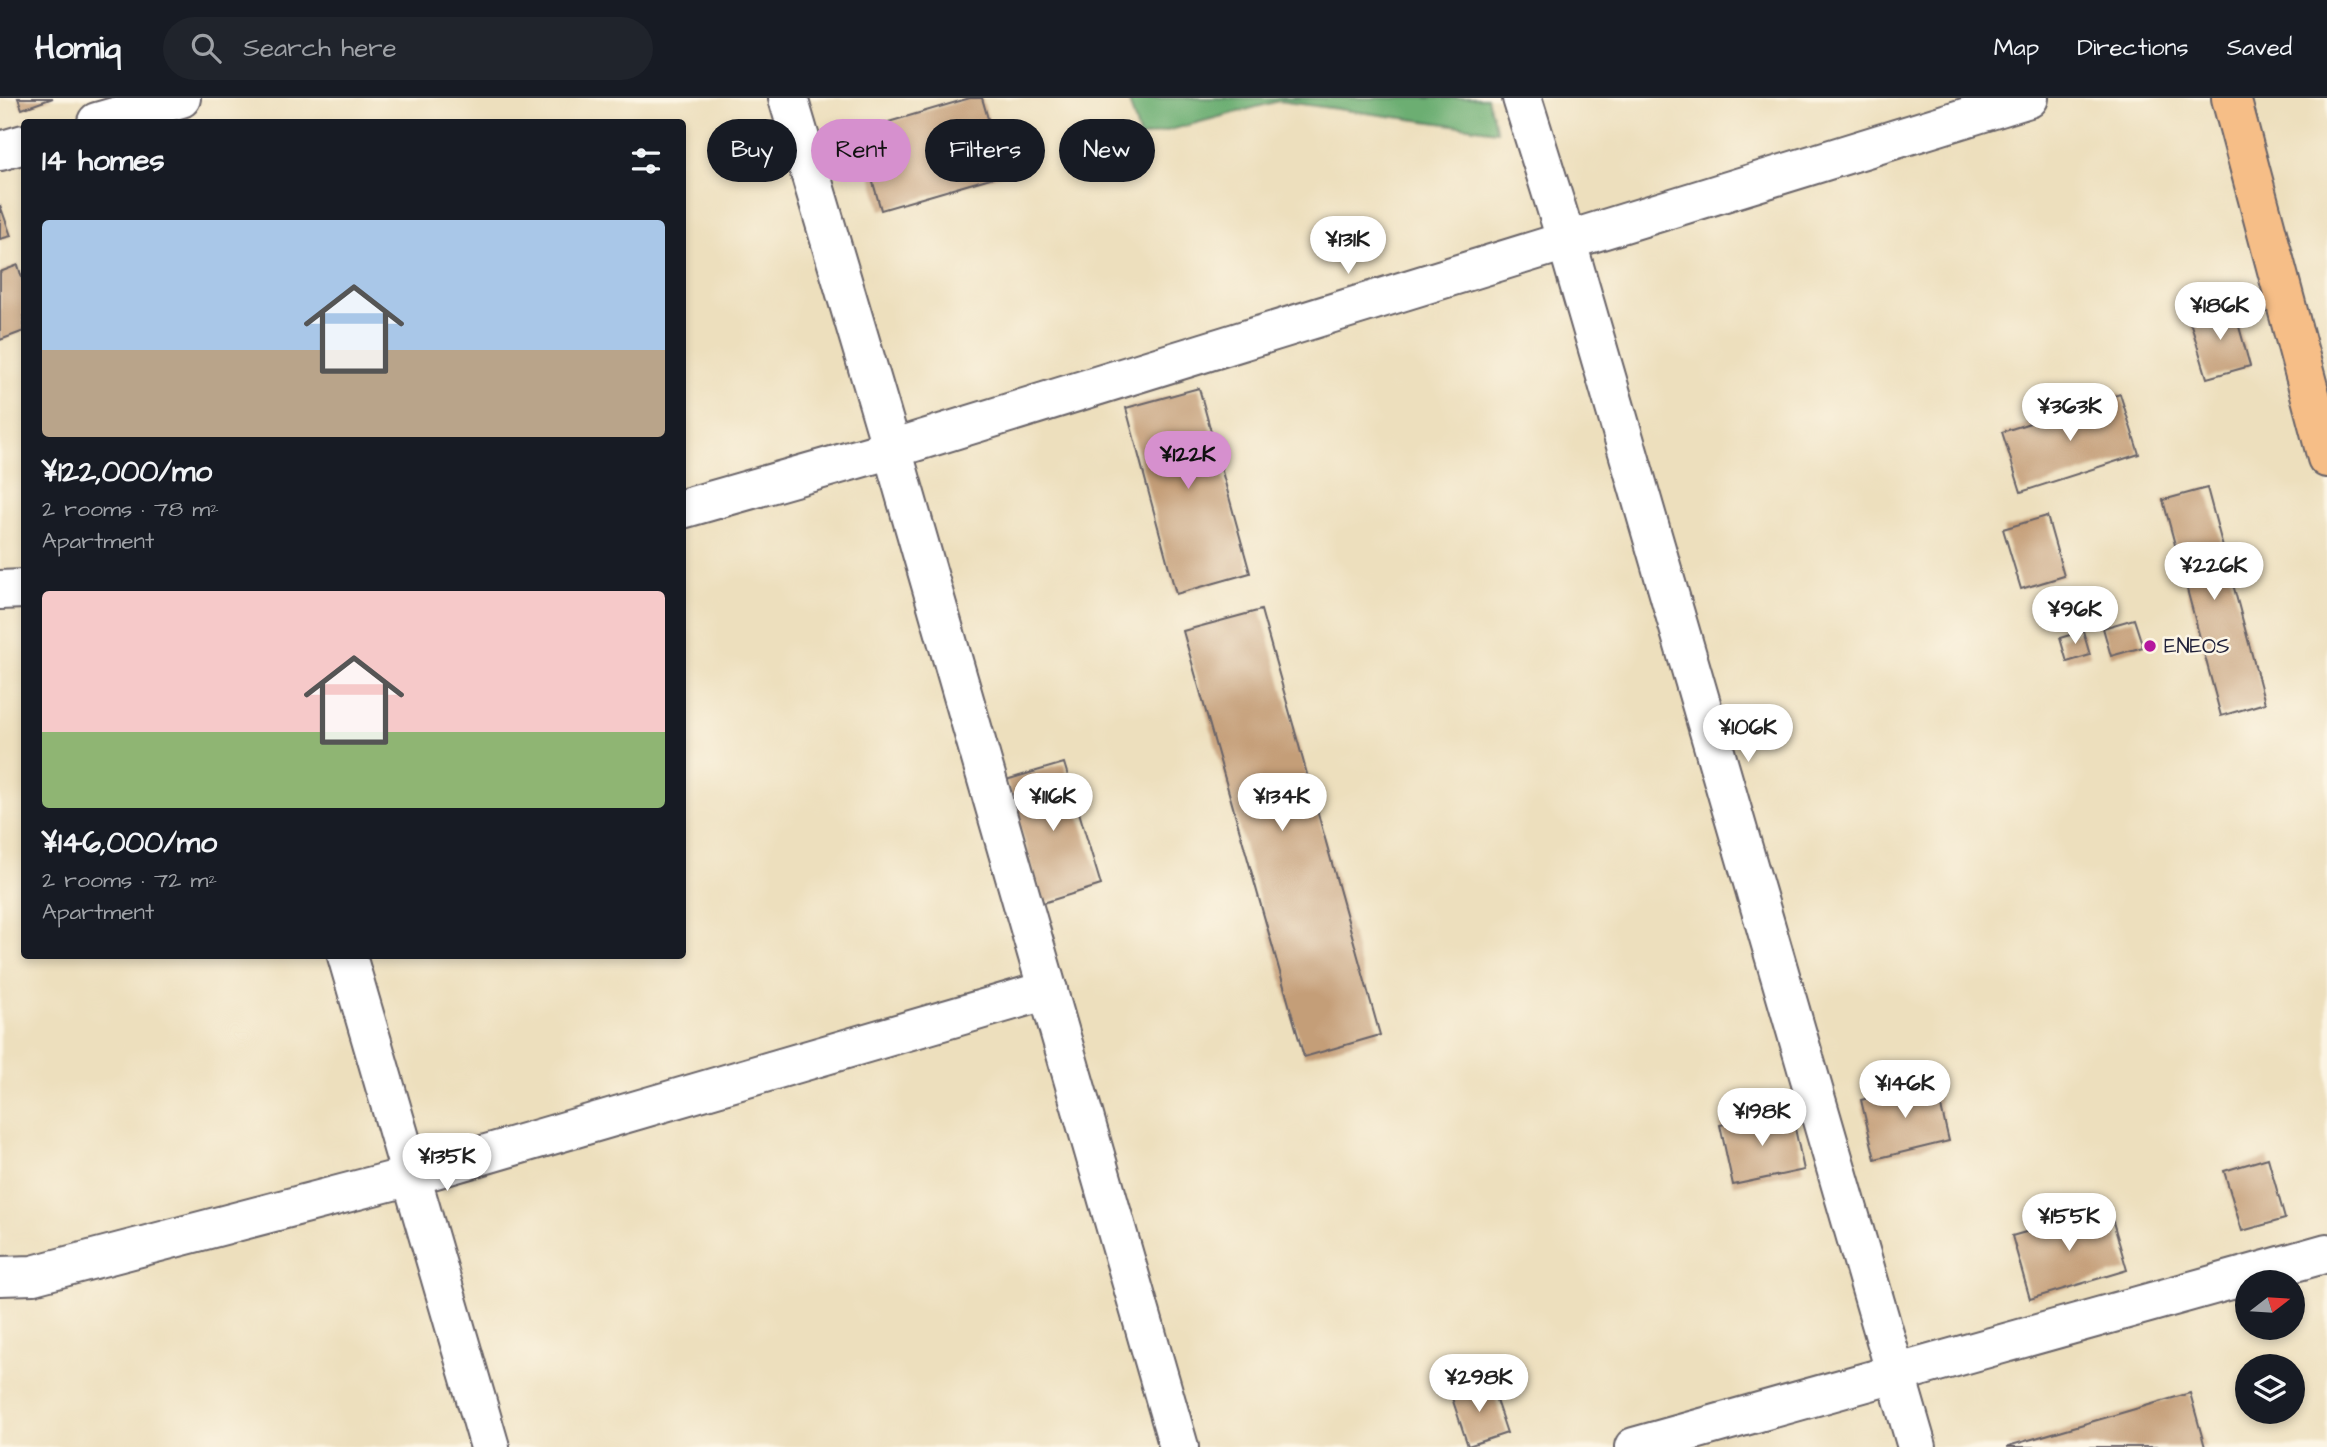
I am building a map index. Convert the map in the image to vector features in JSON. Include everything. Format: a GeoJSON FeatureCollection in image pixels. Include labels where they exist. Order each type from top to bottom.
{"type":"FeatureCollection","features":[{"type":"Feature","properties":{"kind":"main road"},"geometry":{"type":"LineString","coordinates":[[2231,98],[2327,458]]}},
{"type":"Feature","properties":{"kind":"street"},"geometry":{"type":"LineString","coordinates":[[101,116],[181,98]]}},
{"type":"Feature","properties":{"kind":"street"},"geometry":{"type":"LineString","coordinates":[[788,98],[892,449],[1179,1447]]}},
{"type":"Feature","properties":{"kind":"street"},"geometry":{"type":"LineString","coordinates":[[1522,98],[1566,239],[1917,1447]]}},
{"type":"Feature","properties":{"kind":"street"},"geometry":{"type":"LineString","coordinates":[[686,508],[892,449],[2029,98]]}},
{"type":"Feature","properties":{"kind":"street"},"geometry":{"type":"LineString","coordinates":[[0,151],[21,145]]}},
{"type":"Feature","properties":{"kind":"street"},"geometry":{"type":"LineString","coordinates":[[0,590],[21,589]]}},
{"type":"Feature","properties":{"kind":"street"},"geometry":{"type":"LineString","coordinates":[[348,959],[490,1447]]}},
{"type":"Feature","properties":{"kind":"street"},"geometry":{"type":"LineString","coordinates":[[0,1276],[33,1275],[411,1176],[1048,990]]}},
{"type":"Feature","properties":{"kind":"street"},"geometry":{"type":"LineString","coordinates":[[1634,1447],[2327,1253]]}},
{"type":"Feature","properties":{"kind":"green space"},"geometry":{"type":"Polygon","coordinates":[[[1128,98],[1487,98],[1497,131],[1279,101],[1155,134],[1155,119],[1134,119],[1128,98]]]}},
{"type":"Feature","properties":{"kind":"building"},"geometry":{"type":"Polygon","coordinates":[[[18,98],[53,98],[22,109],[18,98]]]}},
{"type":"Feature","properties":{"kind":"building"},"geometry":{"type":"Polygon","coordinates":[[[970,98],[982,98],[988,119],[925,119],[925,182],[977,182],[881,210],[873,182],[911,182],[911,119],[899,119],[970,98]]]}},
{"type":"Feature","properties":{"kind":"building"},"geometry":{"type":"Polygon","coordinates":[[[0,205],[11,236],[0,239],[0,205]]]}},
{"type":"Feature","properties":{"kind":"building"},"geometry":{"type":"Polygon","coordinates":[[[18,265],[21,275],[21,332],[0,340],[0,272],[18,265]]]}},
{"type":"Feature","properties":{"kind":"building"},"geometry":{"type":"Polygon","coordinates":[[[2233,305],[2250,366],[2207,378],[2189,318],[2233,305]]]}},
{"type":"Feature","properties":{"kind":"building"},"geometry":{"type":"Polygon","coordinates":[[[1199,388],[1250,573],[1176,594],[1126,408],[1199,388]]]}},
{"type":"Feature","properties":{"kind":"building"},"geometry":{"type":"Polygon","coordinates":[[[2120,394],[2139,454],[2021,492],[2002,432],[2120,394]]]}},
{"type":"Feature","properties":{"kind":"building"},"geometry":{"type":"Polygon","coordinates":[[[2207,488],[2265,703],[2221,716],[2163,500],[2207,488]]]}},
{"type":"Feature","properties":{"kind":"building"},"geometry":{"type":"Polygon","coordinates":[[[2047,516],[2064,576],[2021,589],[2003,529],[2047,516]]]}},
{"type":"Feature","properties":{"kind":"building"},"geometry":{"type":"Polygon","coordinates":[[[1261,610],[1380,1035],[1304,1057],[1183,631],[1261,610]]]}},
{"type":"Feature","properties":{"kind":"building"},"geometry":{"type":"Polygon","coordinates":[[[2134,619],[2143,647],[2111,656],[2103,628],[2134,619]]]}},
{"type":"Feature","properties":{"kind":"building"},"geometry":{"type":"Polygon","coordinates":[[[2083,631],[2090,655],[2067,662],[2060,638],[2083,631]]]}},
{"type":"Feature","properties":{"kind":"building"},"geometry":{"type":"Polygon","coordinates":[[[1064,763],[1101,885],[1043,903],[1006,780],[1064,763]]]}},
{"type":"Feature","properties":{"kind":"building"},"geometry":{"type":"Polygon","coordinates":[[[1935,1081],[1949,1141],[1875,1159],[1861,1100],[1935,1081]]]}},
{"type":"Feature","properties":{"kind":"building"},"geometry":{"type":"Polygon","coordinates":[[[1791,1110],[1804,1170],[1733,1185],[1720,1125],[1791,1110]]]}},
{"type":"Feature","properties":{"kind":"building"},"geometry":{"type":"Polygon","coordinates":[[[2268,1158],[2285,1219],[2242,1231],[2224,1171],[2268,1158]]]}},
{"type":"Feature","properties":{"kind":"building"},"geometry":{"type":"Polygon","coordinates":[[[2109,1208],[2127,1270],[2030,1299],[2012,1236],[2109,1208]]]}},
{"type":"Feature","properties":{"kind":"building"},"geometry":{"type":"Polygon","coordinates":[[[1490,1382],[1507,1433],[1468,1446],[1451,1395],[1490,1382]]]}},
{"type":"Feature","properties":{"kind":"building"},"geometry":{"type":"Polygon","coordinates":[[[2190,1393],[2205,1447],[2008,1447],[2008,1446],[2190,1393]]]}},
{"type":"Feature","properties":{"kind":"place","name":"ENEOS"},"geometry":{"type":"Point","coordinates":[2150,646]}}]}
